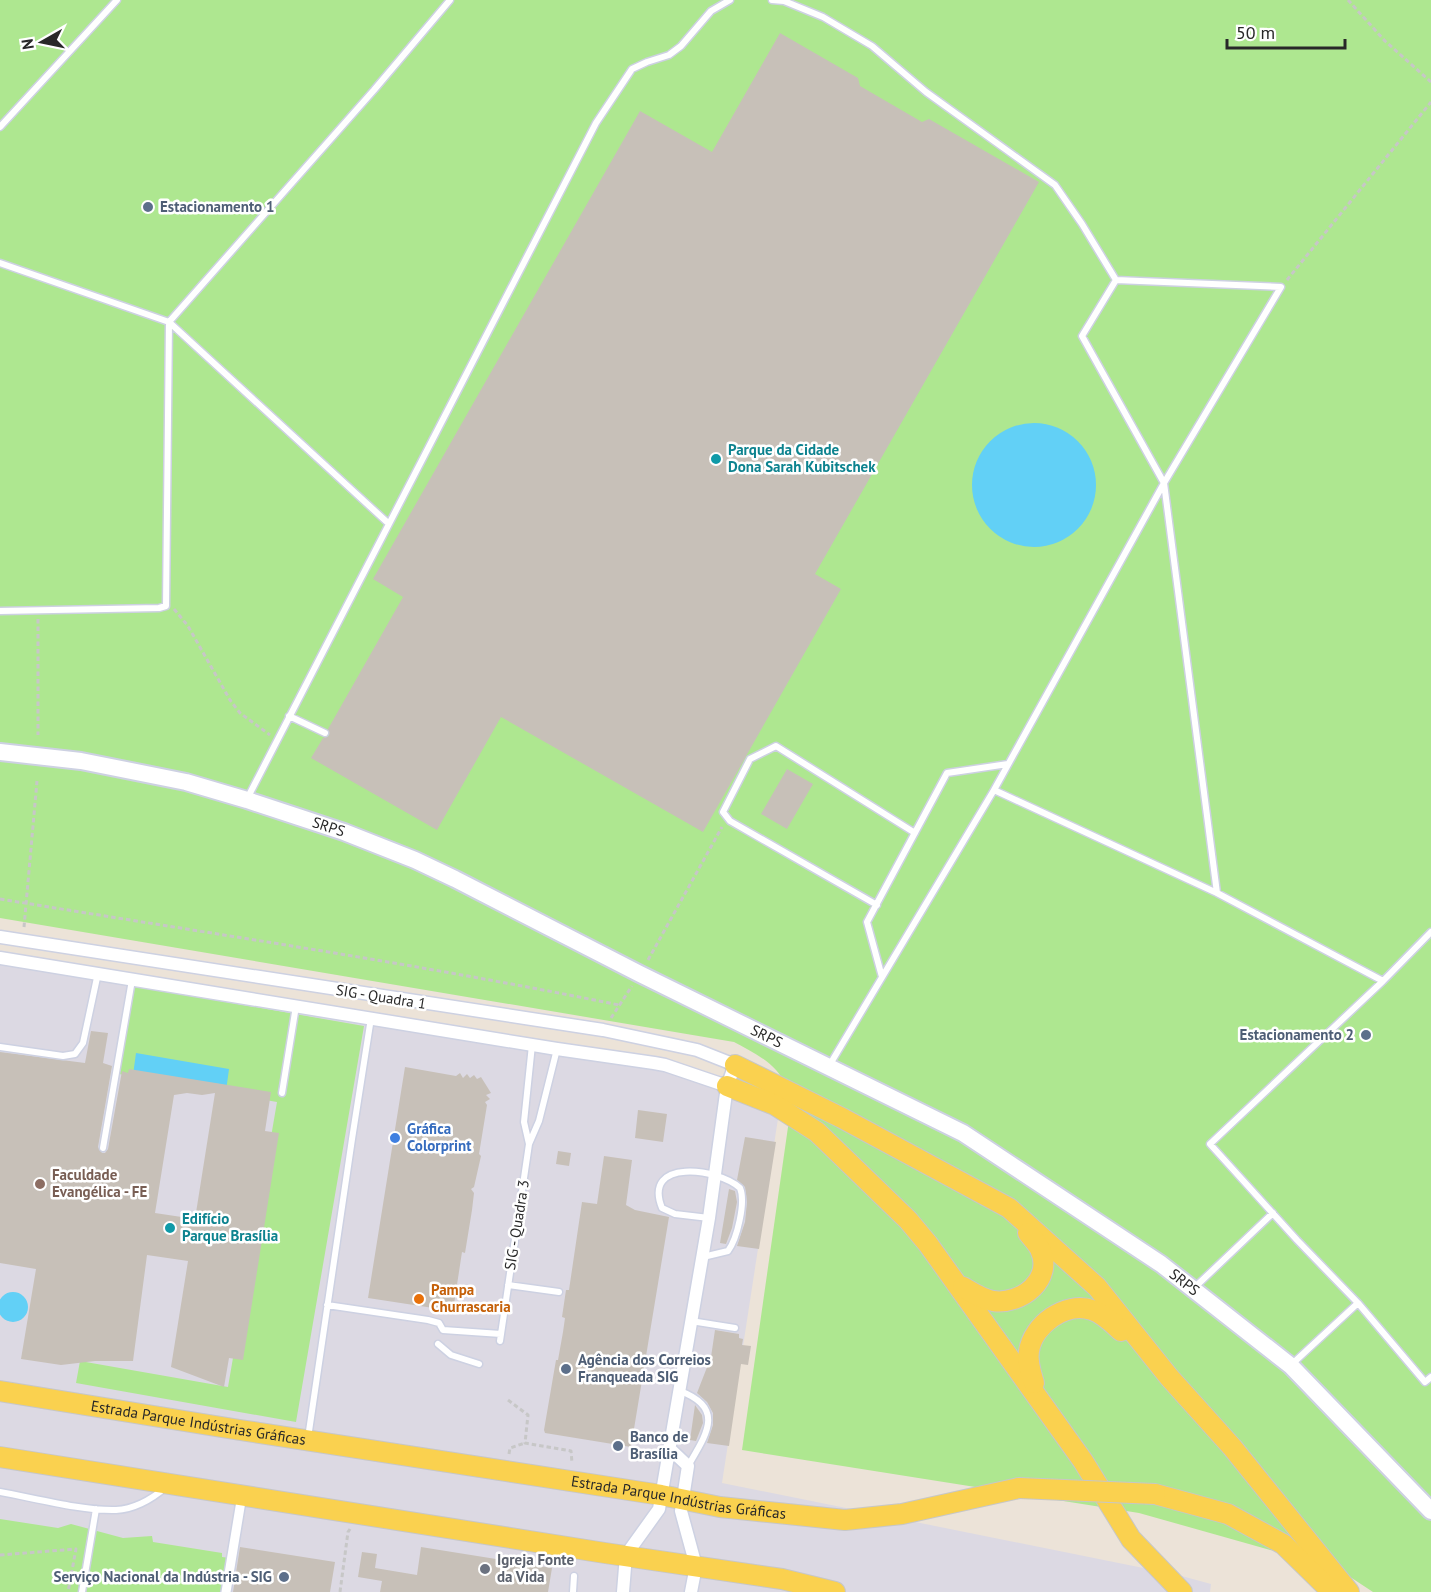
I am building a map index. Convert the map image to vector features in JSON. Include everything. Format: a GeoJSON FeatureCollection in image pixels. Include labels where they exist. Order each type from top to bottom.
{"type":"FeatureCollection","features":[{"type":"Feature","properties":{"kind":"main road","name":"SRPS"},"geometry":{"type":"LineString","coordinates":[[0,752],[81,761],[186,782],[344,832],[415,860],[963,1133],[1161,1264],[1291,1366],[1431,1511]]}},
{"type":"Feature","properties":{"kind":"main road"},"geometry":{"type":"LineString","coordinates":[[735,1065],[842,1118],[1008,1208],[1097,1287],[1169,1377],[1232,1447],[1349,1592]]}},
{"type":"Feature","properties":{"kind":"main road"},"geometry":{"type":"LineString","coordinates":[[727,1086],[775,1106],[816,1132],[908,1220],[1039,1397],[1083,1461],[1131,1539],[1182,1592]]}},
{"type":"Feature","properties":{"kind":"main road"},"geometry":{"type":"LineString","coordinates":[[958,1285],[979,1297],[992,1301],[1007,1302],[1019,1299],[1031,1291],[1043,1266],[1040,1250],[1008,1208]]}},
{"type":"Feature","properties":{"kind":"main road"},"geometry":{"type":"LineString","coordinates":[[1039,1397],[1028,1360],[1032,1339],[1039,1328],[1052,1318],[1075,1309],[1090,1309],[1106,1316],[1169,1377]]}},
{"type":"Feature","properties":{"kind":"main road","name":"Estrada Parque Indústrias Gráficas"},"geometry":{"type":"LineString","coordinates":[[0,1391],[569,1481],[660,1502],[683,1500],[720,1507],[845,1520],[902,1514],[1019,1488],[1155,1494],[1228,1514],[1283,1544],[1332,1592]]}},
{"type":"Feature","properties":{"kind":"main road"},"geometry":{"type":"LineString","coordinates":[[0,1457],[782,1579],[835,1592]]}},
{"type":"Feature","properties":{"kind":"street","name":"SIG - Quadra 1"},"geometry":{"type":"LineString","coordinates":[[0,938],[603,1030],[697,1050],[735,1065]]}},
{"type":"Feature","properties":{"kind":"street","name":"SIG - Quadra 1"},"geometry":{"type":"LineString","coordinates":[[0,958],[665,1065],[727,1086]]}},
{"type":"Feature","properties":{"kind":"street"},"geometry":{"type":"LineString","coordinates":[[623,1592],[626,1555],[660,1502],[709,1218],[727,1086],[735,1065]]}},
{"type":"Feature","properties":{"kind":"street"},"geometry":{"type":"LineString","coordinates":[[669,1448],[688,1466],[681,1511],[696,1566],[691,1592]]}},
{"type":"Feature","properties":{"kind":"street"},"geometry":{"type":"LineString","coordinates":[[226,1592],[242,1495]]}},
{"type":"Feature","properties":{"kind":"lane"},"geometry":{"type":"LineString","coordinates":[[0,127],[117,0]]}},
{"type":"Feature","properties":{"kind":"lane"},"geometry":{"type":"LineString","coordinates":[[0,611],[166,606],[169,322],[366,99],[450,0]]}},
{"type":"Feature","properties":{"kind":"lane"},"geometry":{"type":"LineString","coordinates":[[247,800],[596,123],[632,69],[669,56],[681,46],[711,10],[730,0]]}},
{"type":"Feature","properties":{"kind":"lane"},"geometry":{"type":"LineString","coordinates":[[772,0],[784,1],[823,17],[872,46],[926,93],[1055,185],[1116,280]]}},
{"type":"Feature","properties":{"kind":"lane"},"geometry":{"type":"LineString","coordinates":[[0,263],[169,322],[388,523]]}},
{"type":"Feature","properties":{"kind":"lane"},"geometry":{"type":"LineString","coordinates":[[829,1067],[994,790],[1164,483],[1281,287],[1116,280]]}},
{"type":"Feature","properties":{"kind":"lane"},"geometry":{"type":"LineString","coordinates":[[1116,280],[1082,336],[1164,483],[1217,893]]}},
{"type":"Feature","properties":{"kind":"lane"},"geometry":{"type":"LineString","coordinates":[[289,716],[325,733]]}},
{"type":"Feature","properties":{"kind":"lane"},"geometry":{"type":"LineString","coordinates":[[877,905],[727,817],[723,812],[750,759],[776,746],[915,833]]}},
{"type":"Feature","properties":{"kind":"lane"},"geometry":{"type":"LineString","coordinates":[[882,977],[867,922],[947,773],[1008,764]]}},
{"type":"Feature","properties":{"kind":"lane"},"geometry":{"type":"LineString","coordinates":[[994,790],[1217,893],[1383,981]]}},
{"type":"Feature","properties":{"kind":"lane"},"geometry":{"type":"LineString","coordinates":[[1431,932],[1383,981],[1210,1144],[1358,1303],[1425,1382],[1431,1377]]}},
{"type":"Feature","properties":{"kind":"lane"},"geometry":{"type":"LineString","coordinates":[[0,1047],[63,1056],[75,1054],[83,1043],[98,972]]}},
{"type":"Feature","properties":{"kind":"lane"},"geometry":{"type":"LineString","coordinates":[[103,1148],[132,980]]}},
{"type":"Feature","properties":{"kind":"lane"},"geometry":{"type":"LineString","coordinates":[[282,1093],[296,1006]]}},
{"type":"Feature","properties":{"kind":"lane"},"geometry":{"type":"LineString","coordinates":[[308,1440],[372,1018]]}},
{"type":"Feature","properties":{"kind":"lane","name":"SIG - Quadra 3"},"geometry":{"type":"LineString","coordinates":[[529,1144],[524,1122],[531,1045]]}},
{"type":"Feature","properties":{"kind":"lane","name":"SIG - Quadra 3"},"geometry":{"type":"LineString","coordinates":[[327,1305],[428,1320],[439,1323],[443,1330],[501,1338],[529,1144],[539,1121],[557,1049]]}},
{"type":"Feature","properties":{"kind":"lane"},"geometry":{"type":"LineString","coordinates":[[702,1257],[728,1251],[735,1241],[742,1201],[740,1188],[732,1181],[715,1175],[680,1171],[672,1173],[662,1181],[658,1199],[666,1212],[709,1218]]}},
{"type":"Feature","properties":{"kind":"lane"},"geometry":{"type":"LineString","coordinates":[[1193,1288],[1273,1213]]}},
{"type":"Feature","properties":{"kind":"lane"},"geometry":{"type":"LineString","coordinates":[[508,1285],[559,1292]]}},
{"type":"Feature","properties":{"kind":"lane"},"geometry":{"type":"LineString","coordinates":[[1291,1366],[1358,1303]]}},
{"type":"Feature","properties":{"kind":"lane"},"geometry":{"type":"LineString","coordinates":[[691,1322],[735,1328]]}},
{"type":"Feature","properties":{"kind":"lane"},"geometry":{"type":"LineString","coordinates":[[438,1344],[451,1355],[479,1364]]}},
{"type":"Feature","properties":{"kind":"lane"},"geometry":{"type":"LineString","coordinates":[[679,1391],[694,1396],[703,1403],[707,1412],[706,1435],[688,1466]]}},
{"type":"Feature","properties":{"kind":"lane"},"geometry":{"type":"LineString","coordinates":[[0,1492],[96,1509],[117,1510],[134,1506],[155,1496],[169,1483]]}},
{"type":"Feature","properties":{"kind":"lane"},"geometry":{"type":"LineString","coordinates":[[82,1592],[96,1509]]}},
{"type":"Feature","properties":{"kind":"lane"},"geometry":{"type":"LineString","coordinates":[[573,1592],[574,1576]]}},
{"type":"Feature","properties":{"kind":"path"},"geometry":{"type":"LineString","coordinates":[[1348,0],[1385,41],[1431,82]]}},
{"type":"Feature","properties":{"kind":"path"},"geometry":{"type":"LineString","coordinates":[[1281,287],[1431,102]]}},
{"type":"Feature","properties":{"kind":"path"},"geometry":{"type":"LineString","coordinates":[[166,606],[180,614],[230,700],[240,713],[253,725],[277,740]]}},
{"type":"Feature","properties":{"kind":"path"},"geometry":{"type":"LineString","coordinates":[[38,610],[38,735]]}},
{"type":"Feature","properties":{"kind":"path"},"geometry":{"type":"LineString","coordinates":[[22,941],[37,781]]}},
{"type":"Feature","properties":{"kind":"path"},"geometry":{"type":"LineString","coordinates":[[603,1030],[640,974],[727,817]]}},
{"type":"Feature","properties":{"kind":"path"},"geometry":{"type":"LineString","coordinates":[[0,899],[360,956],[619,1005]]}},
{"type":"Feature","properties":{"kind":"path"},"geometry":{"type":"LineString","coordinates":[[508,1400],[528,1415],[525,1443],[571,1451],[573,1469],[569,1481]]}},
{"type":"Feature","properties":{"kind":"path"},"geometry":{"type":"LineString","coordinates":[[340,1592],[348,1532],[352,1527],[357,1527]]}},
{"type":"Feature","properties":{"kind":"path"},"geometry":{"type":"LineString","coordinates":[[0,1555],[75,1548],[68,1592]]}},
{"type":"Feature","properties":{"kind":"shaded area"},"geometry":{"type":"Polygon","coordinates":[[[0,960],[783,1086],[722,1483],[1178,1575],[1211,1584],[1210,1592],[0,1592],[0,960]]]}},
{"type":"Feature","properties":{"kind":"green space","name":"Parque da Cidade Dona Sarah Kubitschek"},"geometry":{"type":"Polygon","coordinates":[[[0,0],[1431,0],[1431,1592],[1373,1592],[1338,1569],[1139,1513],[742,1450],[789,1120],[782,1078],[771,1065],[734,1042],[0,918],[0,0]]]}},
{"type":"Feature","properties":{"kind":"green space"},"geometry":{"type":"Polygon","coordinates":[[[134,986],[364,1026],[296,1422],[76,1383],[80,1361],[228,1387],[277,1102],[119,1074],[134,986]]]}},
{"type":"Feature","properties":{"kind":"green space"},"geometry":{"type":"Polygon","coordinates":[[[0,1519],[58,1528],[71,1524],[123,1538],[152,1536],[153,1542],[222,1553],[222,1557],[230,1558],[225,1592],[0,1592],[0,1519]]]}},
{"type":"Feature","properties":{"kind":"water"},"geometry":{"type":"Polygon","coordinates":[[[1034,423],[1058,427],[1078,441],[1092,461],[1096,485],[1092,509],[1078,529],[1058,543],[1034,547],[1010,543],[990,529],[976,509],[972,485],[976,461],[990,441],[1010,427],[1034,423]]]}},
{"type":"Feature","properties":{"kind":"water"},"geometry":{"type":"Polygon","coordinates":[[[136,1053],[229,1069],[226,1091],[133,1075],[136,1053]]]}},
{"type":"Feature","properties":{"kind":"water"},"geometry":{"type":"Polygon","coordinates":[[[13,1292],[24,1296],[28,1307],[24,1318],[13,1322],[2,1318],[-2,1307],[2,1296],[13,1292]]]}},
{"type":"Feature","properties":{"kind":"building"},"geometry":{"type":"Polygon","coordinates":[[[780,33],[858,78],[860,86],[922,122],[929,119],[1039,182],[815,574],[841,589],[703,832],[501,717],[437,830],[311,758],[323,738],[329,736],[328,729],[403,597],[373,579],[640,111],[712,152],[780,33]]]}},
{"type":"Feature","properties":{"kind":"building"},"geometry":{"type":"Polygon","coordinates":[[[787,769],[813,784],[787,829],[761,814],[787,769]]]}},
{"type":"Feature","properties":{"kind":"building","name":"Edifício Parque Brasília"},"geometry":{"type":"Polygon","coordinates":[[[91,1031],[108,1033],[103,1063],[112,1066],[98,1147],[102,1153],[108,1149],[122,1071],[128,1073],[129,1069],[271,1092],[265,1131],[279,1133],[243,1360],[229,1358],[224,1387],[171,1367],[188,1261],[147,1255],[133,1361],[95,1361],[61,1365],[21,1359],[36,1269],[0,1263],[0,1052],[85,1063],[91,1031]],[[187,1093],[174,1095],[155,1213],[195,1219],[215,1093],[202,1095],[187,1093]]]}},
{"type":"Feature","properties":{"kind":"building"},"geometry":{"type":"Polygon","coordinates":[[[405,1067],[456,1076],[460,1073],[463,1078],[467,1074],[470,1078],[474,1075],[477,1079],[481,1077],[491,1093],[486,1095],[490,1099],[485,1102],[487,1105],[479,1154],[481,1156],[474,1187],[471,1189],[474,1193],[472,1210],[465,1253],[462,1252],[453,1311],[368,1298],[405,1067]]]}},
{"type":"Feature","properties":{"kind":"building"},"geometry":{"type":"Polygon","coordinates":[[[638,1110],[667,1114],[663,1142],[635,1138],[638,1110]]]}},
{"type":"Feature","properties":{"kind":"building"},"geometry":{"type":"Polygon","coordinates":[[[745,1137],[776,1142],[759,1249],[737,1246],[745,1222],[747,1202],[745,1187],[737,1180],[745,1137]]]}},
{"type":"Feature","properties":{"kind":"building"},"geometry":{"type":"Polygon","coordinates":[[[558,1151],[571,1153],[569,1166],[556,1164],[558,1151]]]}},
{"type":"Feature","properties":{"kind":"building"},"geometry":{"type":"Polygon","coordinates":[[[604,1156],[632,1160],[626,1205],[635,1210],[669,1217],[631,1447],[545,1433],[544,1430],[563,1332],[565,1318],[562,1317],[566,1290],[569,1290],[582,1202],[597,1204],[604,1156]]]}},
{"type":"Feature","properties":{"kind":"building"},"geometry":{"type":"Polygon","coordinates":[[[729,1189],[735,1191],[737,1202],[726,1244],[720,1243],[729,1189]]]}},
{"type":"Feature","properties":{"kind":"building"},"geometry":{"type":"Polygon","coordinates":[[[715,1330],[739,1334],[739,1338],[743,1339],[742,1345],[751,1346],[748,1365],[741,1364],[729,1446],[707,1443],[713,1425],[713,1413],[707,1402],[697,1393],[711,1357],[715,1330]]]}},
{"type":"Feature","properties":{"kind":"building"},"geometry":{"type":"Polygon","coordinates":[[[695,1405],[702,1415],[703,1423],[696,1441],[690,1440],[695,1405]]]}},
{"type":"Feature","properties":{"kind":"building","name":"Serviço Nacional da Indústria - SIG"},"geometry":{"type":"Polygon","coordinates":[[[240,1547],[335,1562],[330,1592],[233,1592],[240,1547]]]}},
{"type":"Feature","properties":{"kind":"building","name":"Igreja Fonte da Vida"},"geometry":{"type":"Polygon","coordinates":[[[421,1547],[552,1568],[548,1592],[380,1592],[382,1581],[358,1577],[362,1552],[377,1554],[375,1568],[417,1575],[421,1547]]]}},
{"type":"Feature","properties":{"kind":"place","name":"Estacionamento 1"},"geometry":{"type":"Point","coordinates":[148,207]}},
{"type":"Feature","properties":{"kind":"place","name":"Parque da Cidade Dona Sarah Kubitschek"},"geometry":{"type":"Point","coordinates":[716,459]}},
{"type":"Feature","properties":{"kind":"place","name":"Estacionamento 2"},"geometry":{"type":"Point","coordinates":[1366,1035]}},
{"type":"Feature","properties":{"kind":"place","name":"Gráfica Colorprint"},"geometry":{"type":"Point","coordinates":[395,1138]}},
{"type":"Feature","properties":{"kind":"place","name":"Faculdade Evangélica - FE"},"geometry":{"type":"Point","coordinates":[40,1184]}},
{"type":"Feature","properties":{"kind":"place","name":"Edifício Parque Brasília"},"geometry":{"type":"Point","coordinates":[170,1228]}},
{"type":"Feature","properties":{"kind":"place","name":"Pampa Churrascaria"},"geometry":{"type":"Point","coordinates":[419,1299]}},
{"type":"Feature","properties":{"kind":"place","name":"Agência dos Correios Franqueada SIG"},"geometry":{"type":"Point","coordinates":[566,1369]}},
{"type":"Feature","properties":{"kind":"place","name":"Banco de Brasília"},"geometry":{"type":"Point","coordinates":[618,1446]}},
{"type":"Feature","properties":{"kind":"place","name":"Igreja Fonte da Vida"},"geometry":{"type":"Point","coordinates":[485,1569]}},
{"type":"Feature","properties":{"kind":"place","name":"Serviço Nacional da Indústria - SIG"},"geometry":{"type":"Point","coordinates":[284,1577]}}]}
